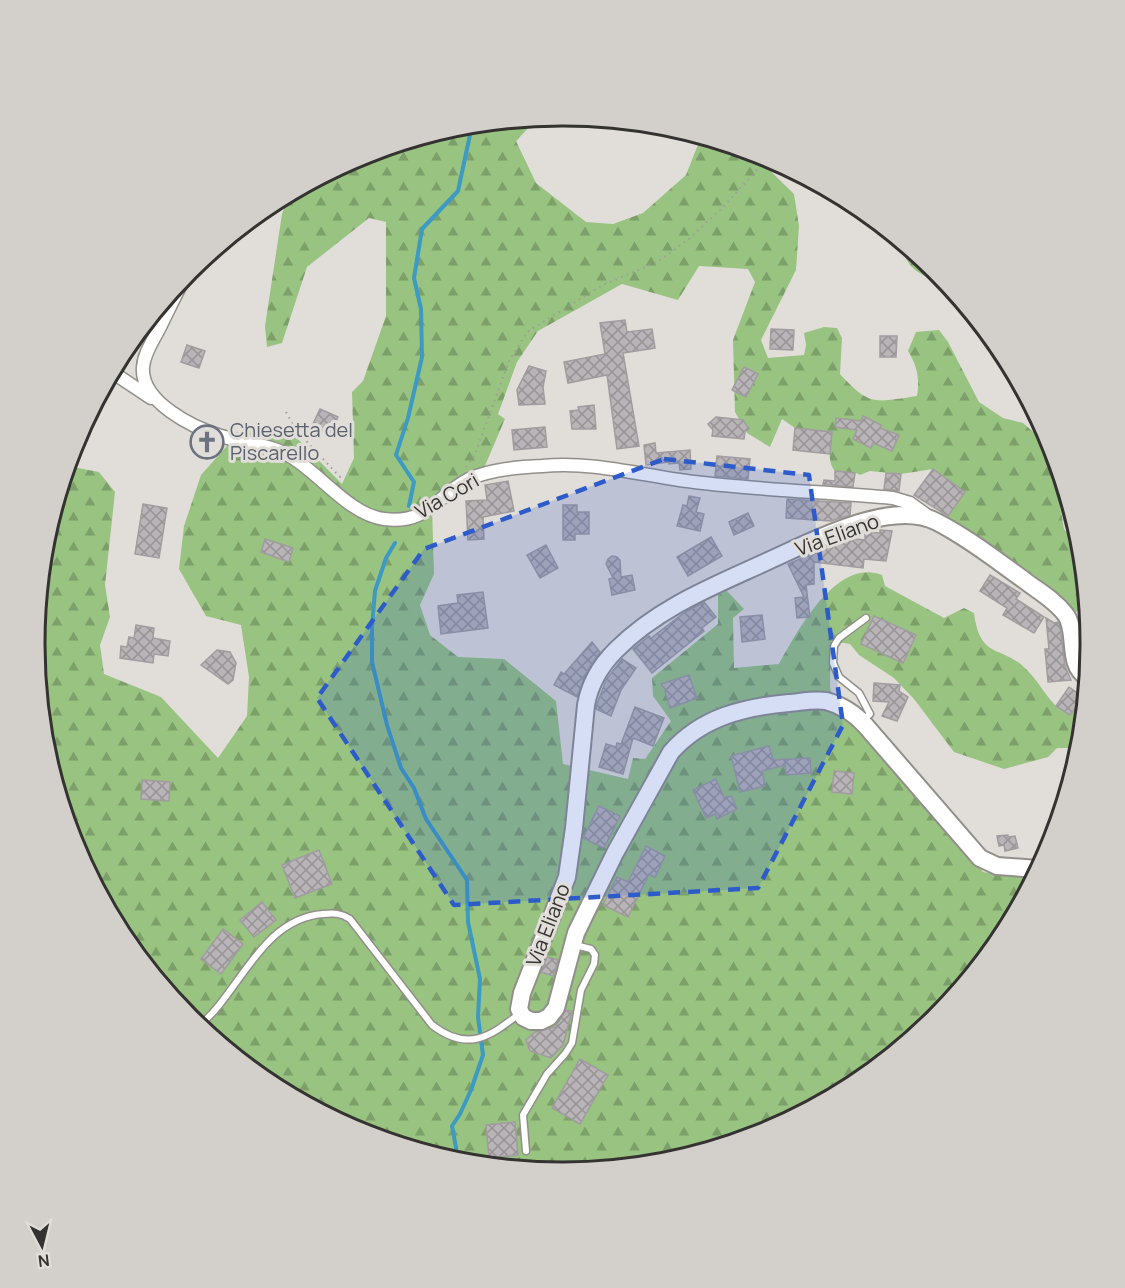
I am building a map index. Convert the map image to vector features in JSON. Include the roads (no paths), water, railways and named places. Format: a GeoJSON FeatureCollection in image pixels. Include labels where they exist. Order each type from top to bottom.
{"type":"FeatureCollection","features":[{"type":"Feature","properties":{"kind":"street","name":"Via Cori"},"geometry":{"type":"LineString","coordinates":[[172,304],[144,363],[143,375],[147,385],[165,407],[182,420],[203,429],[287,454],[363,512],[382,519],[405,519],[419,515],[466,481],[481,475],[533,466],[577,465],[615,468],[698,483],[898,499],[914,505],[937,522]]}},
{"type":"Feature","properties":{"kind":"street"},"geometry":{"type":"LineString","coordinates":[[119,377],[165,407]]}},
{"type":"Feature","properties":{"kind":"street","name":"Via Eliano"},"geometry":{"type":"LineString","coordinates":[[1029,868],[997,866],[980,858],[862,722],[837,705],[823,701],[809,701],[742,709],[718,718],[690,734],[675,747],[663,763],[576,933],[563,988],[554,1013],[545,1020],[536,1022],[527,1020],[520,1013],[519,1004],[522,993],[566,882],[574,828],[586,705],[592,681],[608,658],[650,621],[672,607],[711,586],[821,536],[891,516],[914,515],[937,522],[978,548],[1061,609],[1068,619],[1076,664],[1079,670]]}},
{"type":"Feature","properties":{"kind":"lane"},"geometry":{"type":"LineString","coordinates":[[862,722],[870,714],[860,693],[838,678],[834,670],[833,653],[839,638],[866,618]]}},
{"type":"Feature","properties":{"kind":"lane"},"geometry":{"type":"LineString","coordinates":[[207,1019],[223,1003],[260,950],[301,918],[336,913],[350,919],[432,1025],[453,1038],[465,1041],[485,1037],[520,1013]]}},
{"type":"Feature","properties":{"kind":"lane"},"geometry":{"type":"LineString","coordinates":[[526,1151],[523,1115],[547,1074],[572,1043],[581,990],[594,964],[595,955],[591,949],[572,945]]}},
{"type":"Feature","properties":{"kind":"waterway"},"geometry":{"type":"LineString","coordinates":[[409,506],[414,482],[396,455],[408,418],[422,357],[421,309],[414,278],[422,229],[458,191],[470,135]]}},
{"type":"Feature","properties":{"kind":"waterway"},"geometry":{"type":"LineString","coordinates":[[395,543],[386,558],[375,591],[372,662],[387,725],[401,768],[414,788],[426,819],[467,880],[468,922],[480,979],[478,1017],[483,1055],[471,1090],[452,1126],[457,1151]]}},
{"type":"Feature","properties":{"kind":"place","name":"Chiesetta del Piscarello"},"geometry":{"type":"Point","coordinates":[207,442]}}]}
